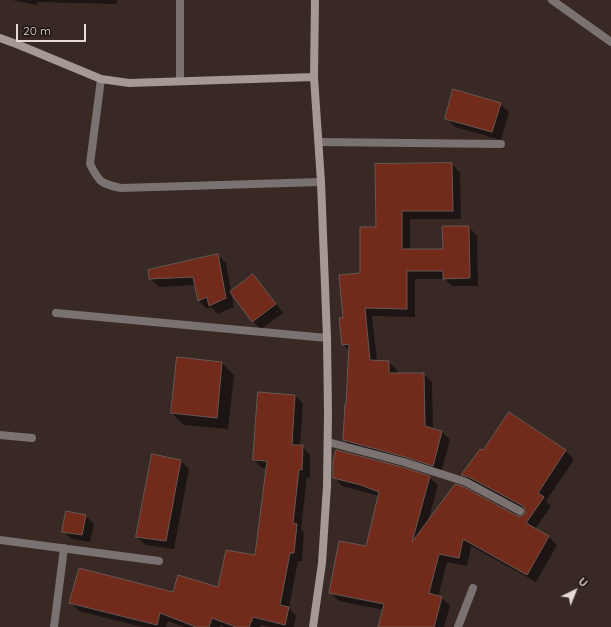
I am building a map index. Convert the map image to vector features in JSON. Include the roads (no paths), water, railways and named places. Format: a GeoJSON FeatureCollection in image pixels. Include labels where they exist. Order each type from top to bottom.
{"type":"FeatureCollection","features":[{"type":"Feature","properties":{"kind":"street"},"geometry":{"type":"LineString","coordinates":[[180,0],[180,81]]}},
{"type":"Feature","properties":{"kind":"street"},"geometry":{"type":"LineString","coordinates":[[313,627],[322,563],[328,442],[327,338],[321,182],[314,77],[315,0]]}},
{"type":"Feature","properties":{"kind":"street"},"geometry":{"type":"LineString","coordinates":[[552,0],[611,42]]}},
{"type":"Feature","properties":{"kind":"street"},"geometry":{"type":"LineString","coordinates":[[0,38],[101,79],[129,83],[314,77]]}},
{"type":"Feature","properties":{"kind":"street"},"geometry":{"type":"LineString","coordinates":[[101,79],[90,164],[95,174],[103,184],[121,188],[321,182]]}},
{"type":"Feature","properties":{"kind":"street"},"geometry":{"type":"LineString","coordinates":[[319,142],[501,144]]}},
{"type":"Feature","properties":{"kind":"street"},"geometry":{"type":"LineString","coordinates":[[56,313],[327,338]]}},
{"type":"Feature","properties":{"kind":"street"},"geometry":{"type":"LineString","coordinates":[[0,435],[32,438]]}},
{"type":"Feature","properties":{"kind":"street"},"geometry":{"type":"LineString","coordinates":[[328,442],[404,462],[466,482],[520,511]]}},
{"type":"Feature","properties":{"kind":"street"},"geometry":{"type":"LineString","coordinates":[[0,540],[159,561]]}},
{"type":"Feature","properties":{"kind":"street"},"geometry":{"type":"LineString","coordinates":[[54,627],[64,548]]}},
{"type":"Feature","properties":{"kind":"street"},"geometry":{"type":"LineString","coordinates":[[458,627],[473,588]]}}]}
